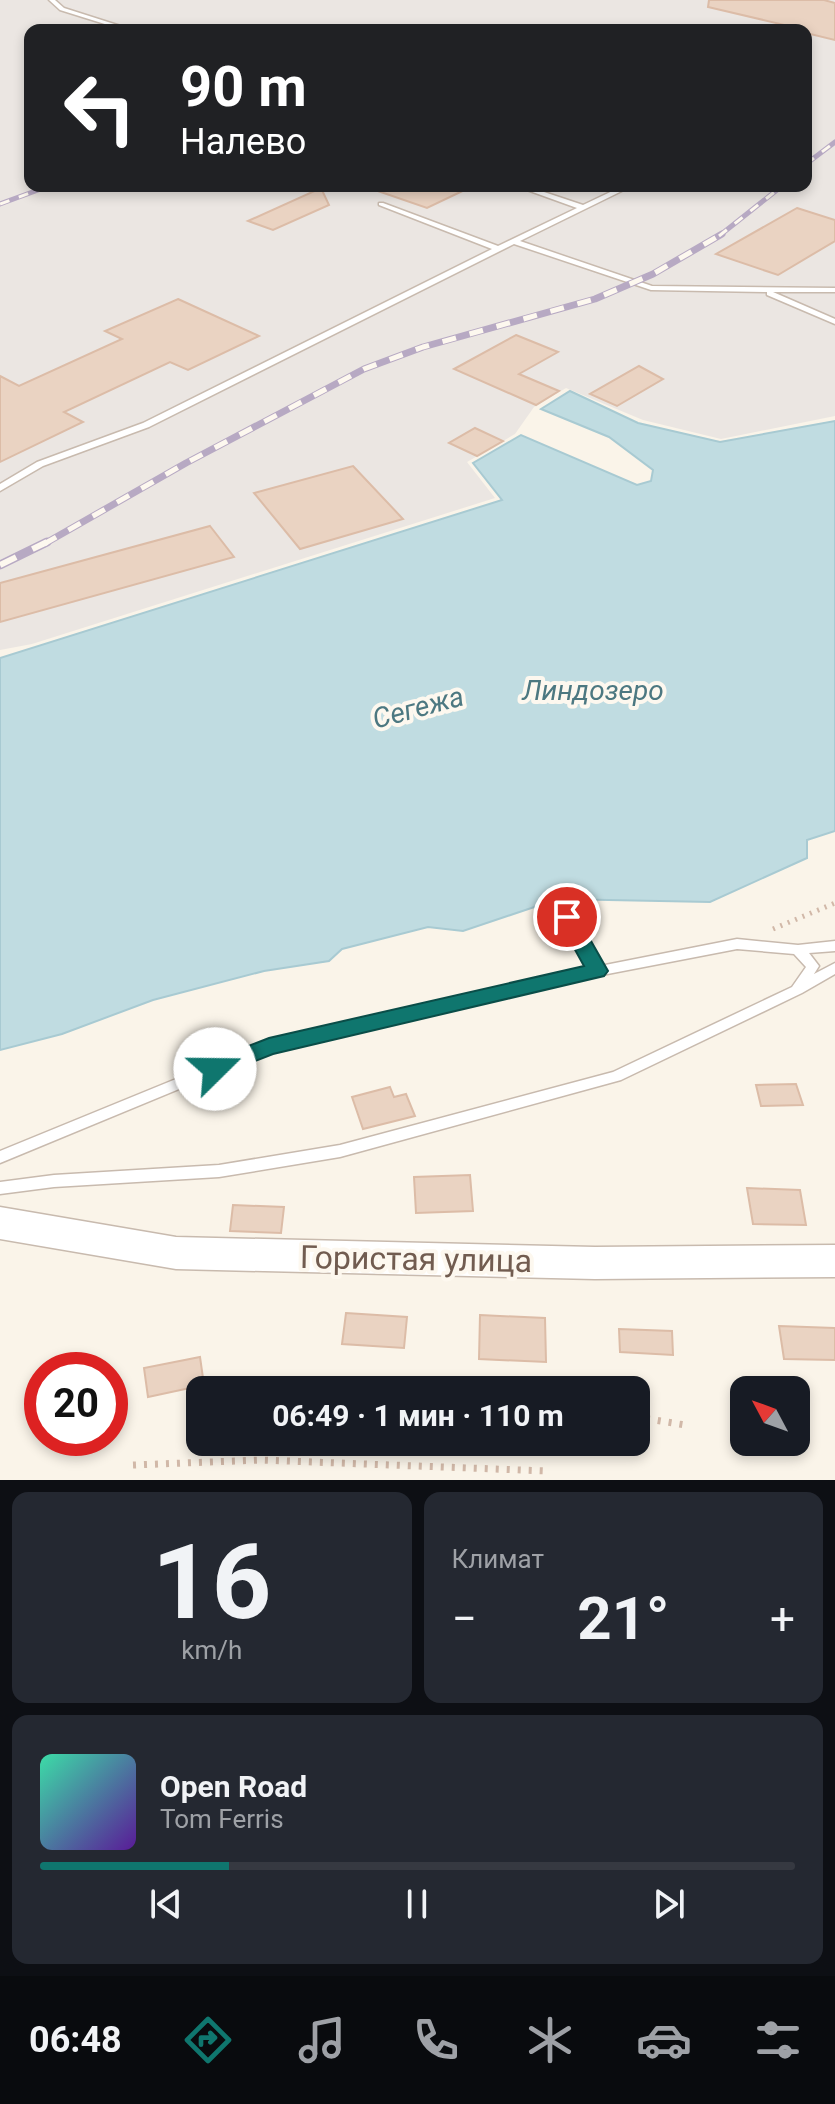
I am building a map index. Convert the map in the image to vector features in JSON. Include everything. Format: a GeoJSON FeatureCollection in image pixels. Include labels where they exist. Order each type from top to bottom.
{"type":"FeatureCollection","features":[{"type":"Feature","properties":{"kind":"street","name":"Гористая улица"},"geometry":{"type":"LineString","coordinates":[[0,1223],[176,1253],[595,1263],[835,1261]]}},
{"type":"Feature","properties":{"kind":"lane"},"geometry":{"type":"LineString","coordinates":[[52,0],[62,9],[111,24]]}},
{"type":"Feature","properties":{"kind":"lane"},"geometry":{"type":"LineString","coordinates":[[537,192],[584,208]]}},
{"type":"Feature","properties":{"kind":"lane"},"geometry":{"type":"LineString","coordinates":[[0,488],[40,464],[146,425],[617,192]]}},
{"type":"Feature","properties":{"kind":"lane"},"geometry":{"type":"LineString","coordinates":[[381,204],[498,249]]}},
{"type":"Feature","properties":{"kind":"lane"},"geometry":{"type":"LineString","coordinates":[[514,241],[651,288],[835,290]]}},
{"type":"Feature","properties":{"kind":"lane"},"geometry":{"type":"LineString","coordinates":[[766,291],[835,322]]}},
{"type":"Feature","properties":{"kind":"lane"},"geometry":{"type":"LineString","coordinates":[[567,917],[597,971]]}},
{"type":"Feature","properties":{"kind":"lane"},"geometry":{"type":"LineString","coordinates":[[0,1157],[269,1046],[597,971],[737,944],[798,950],[835,946]]}},
{"type":"Feature","properties":{"kind":"lane"},"geometry":{"type":"LineString","coordinates":[[797,990],[813,966],[798,950]]}},
{"type":"Feature","properties":{"kind":"lane"},"geometry":{"type":"LineString","coordinates":[[0,1188],[54,1181],[219,1171],[340,1151],[616,1076],[797,990],[835,968]]}},
{"type":"Feature","properties":{"kind":"path"},"geometry":{"type":"LineString","coordinates":[[737,944],[835,903]]}},
{"type":"Feature","properties":{"kind":"path"},"geometry":{"type":"LineString","coordinates":[[650,1419],[685,1425]]}},
{"type":"Feature","properties":{"kind":"path"},"geometry":{"type":"LineString","coordinates":[[133,1465],[219,1460],[301,1460],[500,1472],[547,1471]]}},
{"type":"Feature","properties":{"kind":"shaded area"},"geometry":{"type":"Polygon","coordinates":[[[0,0],[835,0],[835,416],[721,439],[643,420],[566,388],[534,407],[515,434],[467,462],[495,498],[32,644],[0,650],[0,0]]]}},
{"type":"Feature","properties":{"kind":"water","name":"Линдозеро"},"geometry":{"type":"Polygon","coordinates":[[[570,391],[638,423],[720,442],[835,421],[835,831],[807,840],[807,858],[710,902],[558,899],[463,931],[428,927],[342,949],[329,961],[264,971],[153,1000],[62,1034],[0,1050],[0,658],[502,500],[473,463],[521,435],[637,485],[651,481],[653,470],[609,437],[541,409],[570,391]]]}},
{"type":"Feature","properties":{"kind":"building"},"geometry":{"type":"Polygon","coordinates":[[[709,0],[824,0],[835,3],[835,40],[812,34],[812,24],[780,24],[708,7],[709,0]]]}},
{"type":"Feature","properties":{"kind":"building"},"geometry":{"type":"Polygon","coordinates":[[[312,192],[323,192],[329,205],[273,230],[248,221],[312,192]]]}},
{"type":"Feature","properties":{"kind":"building"},"geometry":{"type":"Polygon","coordinates":[[[381,192],[460,192],[427,208],[381,192]]]}},
{"type":"Feature","properties":{"kind":"building"},"geometry":{"type":"Polygon","coordinates":[[[797,208],[835,220],[835,241],[778,275],[716,254],[797,208]]]}},
{"type":"Feature","properties":{"kind":"building"},"geometry":{"type":"Polygon","coordinates":[[[178,299],[259,336],[188,370],[170,362],[64,412],[83,422],[0,462],[0,376],[19,386],[122,339],[105,331],[178,299]]]}},
{"type":"Feature","properties":{"kind":"building"},"geometry":{"type":"Polygon","coordinates":[[[516,335],[558,352],[519,374],[559,391],[536,405],[454,369],[516,335]]]}},
{"type":"Feature","properties":{"kind":"building"},"geometry":{"type":"Polygon","coordinates":[[[639,366],[663,379],[617,406],[590,394],[639,366]]]}},
{"type":"Feature","properties":{"kind":"building"},"geometry":{"type":"Polygon","coordinates":[[[475,428],[503,441],[477,456],[449,443],[475,428]]]}},
{"type":"Feature","properties":{"kind":"building"},"geometry":{"type":"Polygon","coordinates":[[[353,466],[403,519],[300,549],[254,493],[353,466]]]}},
{"type":"Feature","properties":{"kind":"building"},"geometry":{"type":"Polygon","coordinates":[[[210,526],[234,557],[0,622],[0,583],[210,526]]]}},
{"type":"Feature","properties":{"kind":"building"},"geometry":{"type":"Polygon","coordinates":[[[796,1084],[803,1105],[761,1106],[756,1085],[796,1084]]]}},
{"type":"Feature","properties":{"kind":"building"},"geometry":{"type":"Polygon","coordinates":[[[390,1087],[394,1097],[406,1094],[415,1116],[363,1129],[352,1097],[390,1087]]]}},
{"type":"Feature","properties":{"kind":"building"},"geometry":{"type":"Polygon","coordinates":[[[470,1175],[473,1211],[416,1213],[414,1177],[470,1175]]]}},
{"type":"Feature","properties":{"kind":"building"},"geometry":{"type":"Polygon","coordinates":[[[747,1188],[800,1190],[806,1225],[753,1224],[747,1188]]]}},
{"type":"Feature","properties":{"kind":"building"},"geometry":{"type":"Polygon","coordinates":[[[233,1205],[284,1207],[281,1233],[230,1231],[233,1205]]]}},
{"type":"Feature","properties":{"kind":"building"},"geometry":{"type":"Polygon","coordinates":[[[346,1313],[407,1317],[404,1348],[342,1344],[346,1313]]]}},
{"type":"Feature","properties":{"kind":"building"},"geometry":{"type":"Polygon","coordinates":[[[480,1315],[545,1318],[546,1362],[479,1359],[480,1315]]]}},
{"type":"Feature","properties":{"kind":"building"},"geometry":{"type":"Polygon","coordinates":[[[779,1326],[835,1328],[835,1360],[784,1359],[779,1326]]]}},
{"type":"Feature","properties":{"kind":"building"},"geometry":{"type":"Polygon","coordinates":[[[619,1329],[672,1331],[673,1355],[620,1352],[619,1329]]]}},
{"type":"Feature","properties":{"kind":"building"},"geometry":{"type":"Polygon","coordinates":[[[200,1357],[203,1376],[186,1376],[186,1389],[148,1397],[144,1368],[200,1357]]]}},
{"type":"Feature","properties":{"kind":"railway"},"geometry":{"type":"LineString","coordinates":[[812,159],[835,142]]}},
{"type":"Feature","properties":{"kind":"railway"},"geometry":{"type":"LineString","coordinates":[[0,204],[33,192]]}},
{"type":"Feature","properties":{"kind":"railway"},"geometry":{"type":"LineString","coordinates":[[720,235],[774,192]]}},
{"type":"Feature","properties":{"kind":"railway"},"geometry":{"type":"LineString","coordinates":[[44,544],[186,463],[364,369],[423,347],[595,299],[653,274],[720,235]]}},
{"type":"Feature","properties":{"kind":"railway"},"geometry":{"type":"LineString","coordinates":[[0,565],[47,542]]}},
{"type":"Feature","properties":{"kind":"route"},"geometry":{"type":"LineString","coordinates":[[215,1069],[269,1046],[597,971],[567,917]]}},
{"type":"Feature","properties":{"kind":"water label","name":"Сегежа"},"geometry":{"type":"Point","coordinates":[418,707]}}]}
